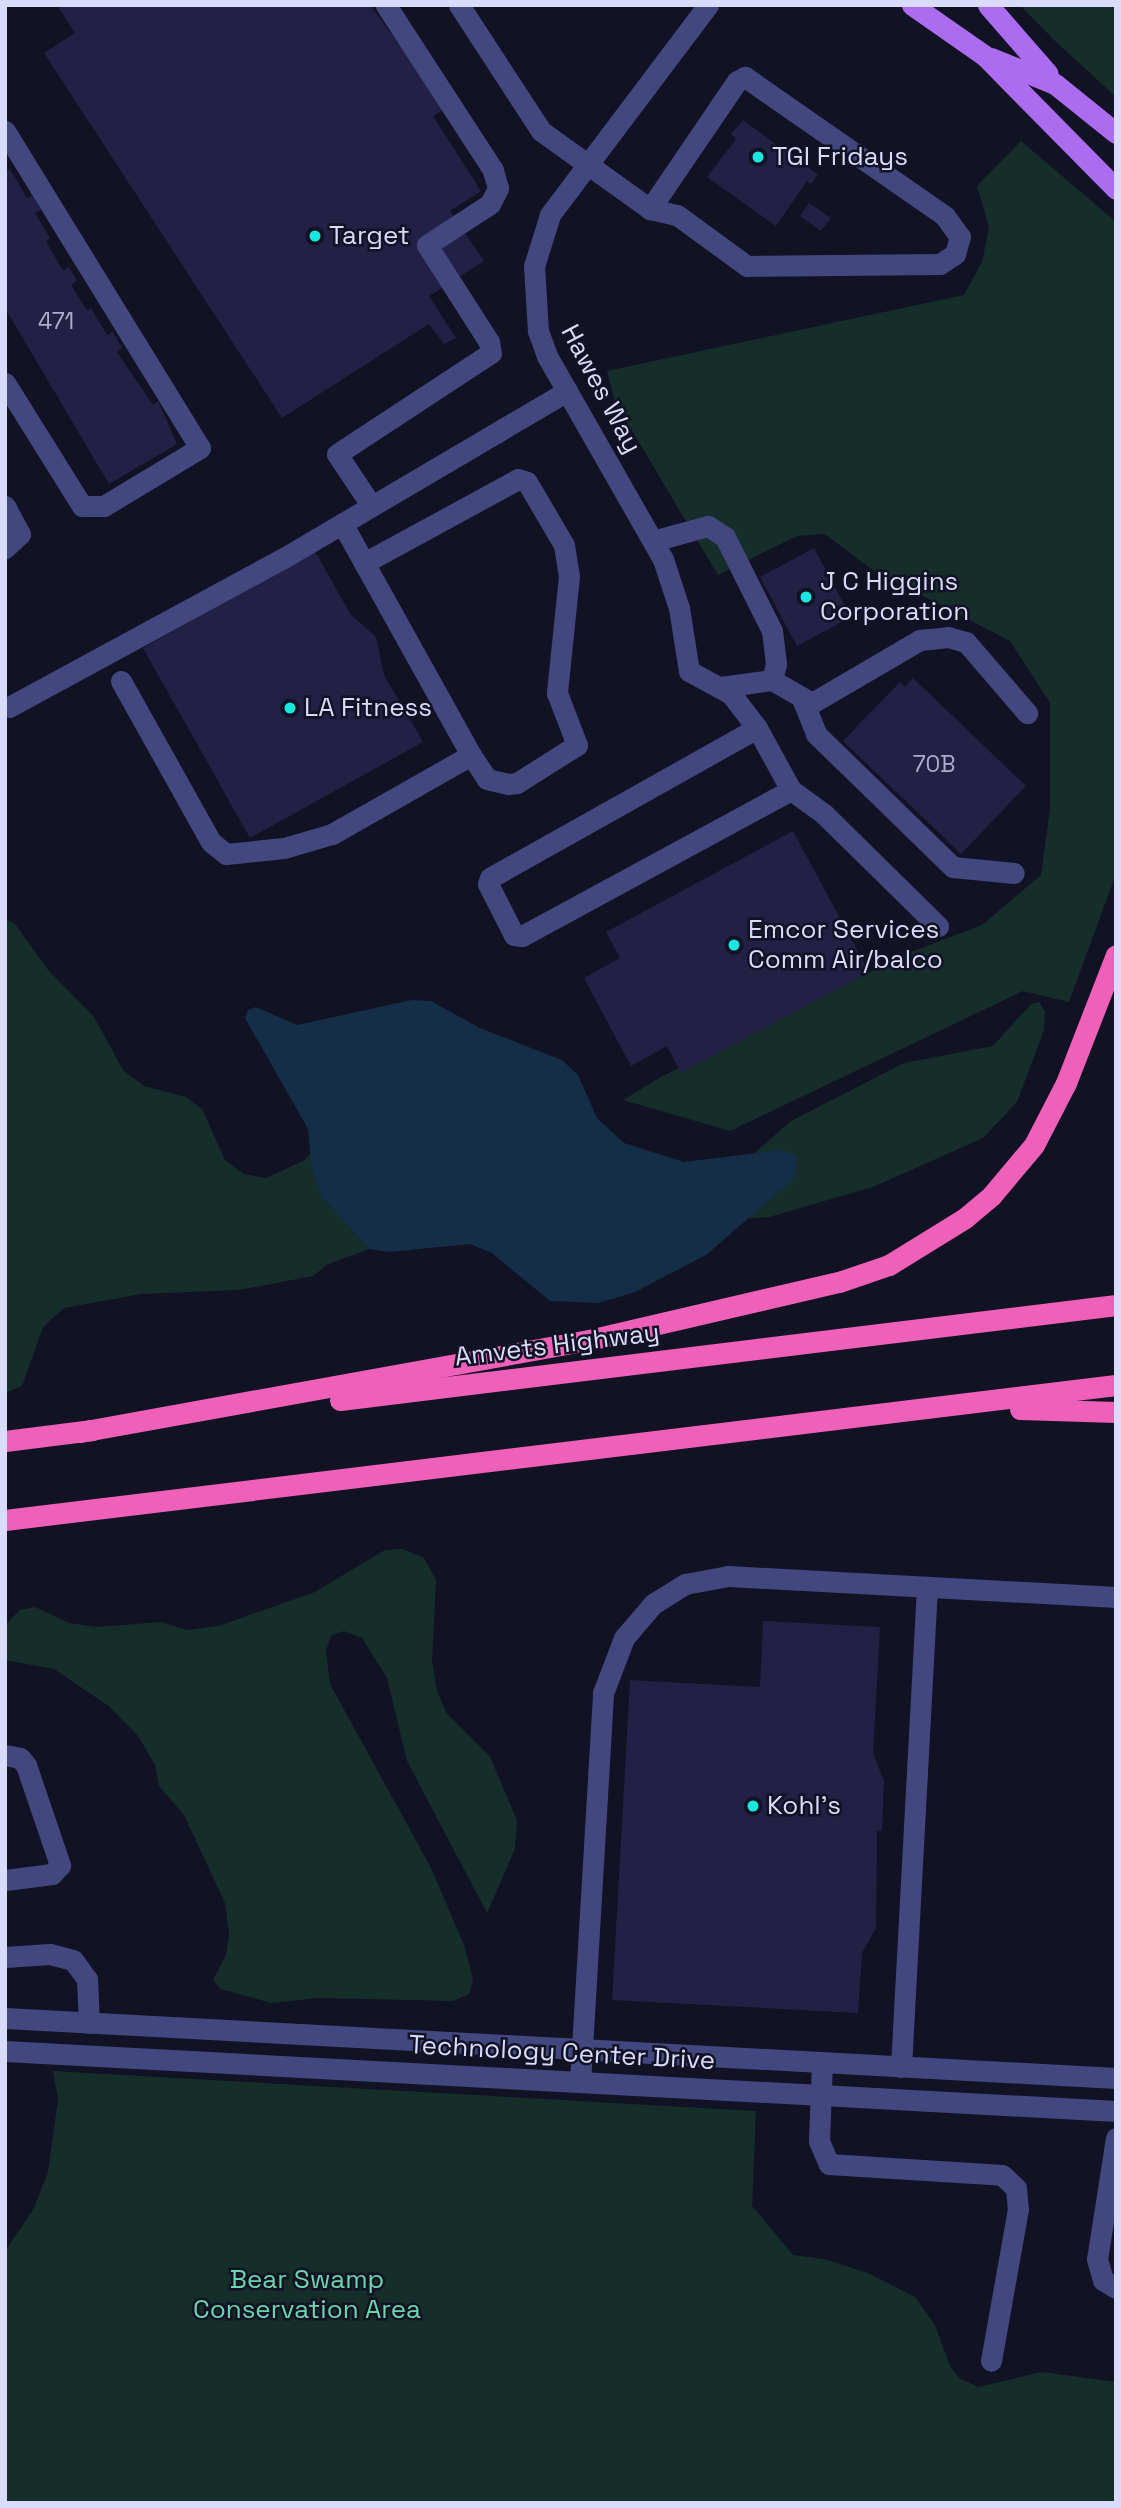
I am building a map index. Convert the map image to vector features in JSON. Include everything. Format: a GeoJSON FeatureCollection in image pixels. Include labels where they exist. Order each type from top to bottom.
{"type":"FeatureCollection","features":[{"type":"Feature","properties":{"kind":"highway"},"geometry":{"type":"LineString","coordinates":[[80,1432],[589,1340],[839,1282],[889,1265],[965,1218],[992,1195],[1034,1145],[1066,1083],[1116,955]]}},
{"type":"Feature","properties":{"kind":"highway","name":"Amvets Highway"},"geometry":{"type":"LineString","coordinates":[[5,1441],[1116,1305]]}},
{"type":"Feature","properties":{"kind":"highway"},"geometry":{"type":"LineString","coordinates":[[5,1520],[1116,1385]]}},
{"type":"Feature","properties":{"kind":"highway"},"geometry":{"type":"LineString","coordinates":[[819,1422],[1005,1409],[1116,1412]]}},
{"type":"Feature","properties":{"kind":"main road"},"geometry":{"type":"LineString","coordinates":[[912,5],[985,56],[1116,189]]}},
{"type":"Feature","properties":{"kind":"main road"},"geometry":{"type":"LineString","coordinates":[[988,5],[1029,56],[1116,133]]}},
{"type":"Feature","properties":{"kind":"main road"},"geometry":{"type":"LineString","coordinates":[[985,56],[1033,71],[1087,107]]}},
{"type":"Feature","properties":{"kind":"street"},"geometry":{"type":"LineString","coordinates":[[371,505],[337,454],[491,353],[489,342],[427,245],[490,204],[498,188],[493,170],[386,5]]}},
{"type":"Feature","properties":{"kind":"street"},"geometry":{"type":"LineString","coordinates":[[459,5],[541,131],[649,209],[673,213],[747,266],[757,269],[940,264],[955,254],[960,237],[945,216],[745,77],[737,81],[649,209]]}},
{"type":"Feature","properties":{"kind":"street","name":"Hawes Way"},"geometry":{"type":"LineString","coordinates":[[708,5],[550,215],[534,266],[538,331],[567,391],[653,541],[673,584],[689,671],[721,687]]}},
{"type":"Feature","properties":{"kind":"street"},"geometry":{"type":"LineString","coordinates":[[5,131],[198,442],[196,454],[104,506],[82,506],[5,383]]}},
{"type":"Feature","properties":{"kind":"street"},"geometry":{"type":"LineString","coordinates":[[9,707],[342,523],[567,391]]}},
{"type":"Feature","properties":{"kind":"street"},"geometry":{"type":"LineString","coordinates":[[342,523],[364,563],[471,755],[487,779],[508,784],[517,783],[577,746],[557,693],[569,576],[564,545],[527,482],[518,479],[364,563]]}},
{"type":"Feature","properties":{"kind":"street"},"geometry":{"type":"LineString","coordinates":[[5,506],[20,534],[5,548]]}},
{"type":"Feature","properties":{"kind":"street"},"geometry":{"type":"LineString","coordinates":[[653,541],[708,526],[725,537],[772,631],[776,664],[772,680]]}},
{"type":"Feature","properties":{"kind":"street"},"geometry":{"type":"LineString","coordinates":[[803,701],[821,700],[920,640],[948,637],[966,642],[1027,713]]}},
{"type":"Feature","properties":{"kind":"street"},"geometry":{"type":"LineString","coordinates":[[721,687],[772,680],[803,701],[817,734],[953,867],[1014,873]]}},
{"type":"Feature","properties":{"kind":"street"},"geometry":{"type":"LineString","coordinates":[[121,681],[211,842],[226,854],[292,846],[332,834],[471,755]]}},
{"type":"Feature","properties":{"kind":"street"},"geometry":{"type":"LineString","coordinates":[[721,687],[758,728],[791,790],[824,814],[939,926]]}},
{"type":"Feature","properties":{"kind":"street"},"geometry":{"type":"LineString","coordinates":[[758,728],[490,878],[488,884],[514,935],[522,936],[791,790]]}},
{"type":"Feature","properties":{"kind":"street"},"geometry":{"type":"LineString","coordinates":[[580,2082],[601,1708],[606,1678],[624,1638],[662,1597],[707,1577],[1116,1597]]}},
{"type":"Feature","properties":{"kind":"street"},"geometry":{"type":"LineString","coordinates":[[901,2067],[927,1587]]}},
{"type":"Feature","properties":{"kind":"street"},"geometry":{"type":"LineString","coordinates":[[5,1755],[20,1758],[26,1765],[61,1865],[52,1874],[5,1880]]}},
{"type":"Feature","properties":{"kind":"street"},"geometry":{"type":"LineString","coordinates":[[5,1957],[50,1954],[73,1960],[87,1979],[89,2023]]}},
{"type":"Feature","properties":{"kind":"street","name":"Technology Center Drive"},"geometry":{"type":"LineString","coordinates":[[5,2018],[1116,2078]]}},
{"type":"Feature","properties":{"kind":"street","name":"Technology Center Drive"},"geometry":{"type":"LineString","coordinates":[[5,2051],[1116,2111]]}},
{"type":"Feature","properties":{"kind":"street"},"geometry":{"type":"LineString","coordinates":[[822,2062],[819,2149],[834,2166],[1002,2175],[1012,2181],[1018,2209],[991,2361]]}},
{"type":"Feature","properties":{"kind":"street"},"geometry":{"type":"LineString","coordinates":[[1116,2138],[1097,2259],[1102,2280],[1116,2288]]}},
{"type":"Feature","properties":{"kind":"green space"},"geometry":{"type":"Polygon","coordinates":[[[1020,5],[1116,5],[1116,97],[1054,40],[1020,5]]]}},
{"type":"Feature","properties":{"kind":"green space"},"geometry":{"type":"Polygon","coordinates":[[[1021,141],[1116,222],[1116,874],[1069,1002],[1023,991],[730,1131],[623,1100],[659,1078],[906,954],[982,925],[1041,875],[1050,809],[1050,703],[1010,641],[871,569],[825,534],[797,536],[718,575],[615,402],[607,371],[964,295],[982,262],[989,227],[977,186],[1021,141]]]}},
{"type":"Feature","properties":{"kind":"green space"},"geometry":{"type":"Polygon","coordinates":[[[5,919],[15,924],[48,970],[94,1017],[123,1070],[144,1086],[186,1097],[202,1109],[225,1160],[244,1174],[266,1178],[303,1161],[313,1151],[312,1170],[321,1196],[369,1249],[328,1264],[313,1276],[239,1290],[141,1294],[64,1308],[43,1327],[22,1386],[5,1393],[5,919]]]}},
{"type":"Feature","properties":{"kind":"green space"},"geometry":{"type":"Polygon","coordinates":[[[1039,1002],[1045,1012],[1044,1030],[1017,1102],[983,1138],[873,1187],[769,1217],[743,1219],[796,1177],[783,1150],[751,1156],[791,1121],[904,1063],[993,1046],[1031,1004],[1039,1002]]]}},
{"type":"Feature","properties":{"kind":"green space"},"geometry":{"type":"Polygon","coordinates":[[[403,1549],[424,1558],[436,1580],[432,1661],[437,1691],[447,1714],[490,1757],[517,1820],[515,1849],[487,1913],[407,1761],[387,1678],[362,1638],[344,1631],[331,1636],[326,1650],[330,1684],[431,1868],[464,1945],[473,1979],[469,1994],[453,2001],[318,1998],[271,2003],[221,1989],[213,1980],[226,1955],[229,1934],[225,1903],[184,1815],[159,1786],[155,1765],[138,1736],[110,1707],[54,1669],[5,1660],[5,1625],[20,1610],[35,1607],[69,1623],[97,1627],[161,1622],[187,1630],[218,1626],[315,1592],[385,1550],[403,1549]]]}},
{"type":"Feature","properties":{"kind":"green space","name":"Bear Swamp Conservation Area"},"geometry":{"type":"Polygon","coordinates":[[[53,2071],[756,2111],[752,2206],[793,2255],[824,2259],[868,2273],[915,2297],[935,2325],[950,2366],[959,2378],[978,2387],[1042,2372],[1116,2382],[1116,2503],[5,2503],[5,2251],[33,2210],[48,2172],[58,2099],[53,2071]]]}},
{"type":"Feature","properties":{"kind":"water"},"geometry":{"type":"Polygon","coordinates":[[[412,1000],[431,1001],[480,1028],[562,1060],[578,1075],[597,1118],[624,1143],[684,1162],[783,1150],[797,1156],[796,1177],[706,1255],[635,1292],[599,1303],[550,1301],[492,1253],[470,1244],[389,1252],[369,1249],[321,1196],[312,1170],[308,1129],[245,1018],[248,1010],[256,1007],[297,1025],[412,1000]]]}},
{"type":"Feature","properties":{"kind":"building","name":"Target"},"geometry":{"type":"Polygon","coordinates":[[[57,5],[370,5],[446,108],[433,116],[481,191],[450,211],[484,261],[429,296],[456,338],[444,344],[429,324],[282,418],[44,53],[75,33],[57,5]]]}},
{"type":"Feature","properties":{"kind":"building","name":"TGI Fridays"},"geometry":{"type":"Polygon","coordinates":[[[743,120],[818,175],[811,184],[807,181],[776,226],[707,177],[736,139],[731,134],[743,120]]]}},
{"type":"Feature","properties":{"kind":"building"},"geometry":{"type":"Polygon","coordinates":[[[10,169],[27,198],[32,195],[41,210],[35,213],[50,238],[46,241],[63,271],[69,267],[77,281],[71,285],[87,311],[91,308],[107,335],[113,332],[122,348],[117,352],[153,405],[158,401],[177,444],[109,484],[5,308],[5,172],[10,169]]]}},
{"type":"Feature","properties":{"kind":"building"},"geometry":{"type":"Polygon","coordinates":[[[809,203],[831,218],[821,231],[800,216],[809,203]]]}},
{"type":"Feature","properties":{"kind":"building","name":"J C Higgins Corporation"},"geometry":{"type":"Polygon","coordinates":[[[814,548],[851,617],[797,646],[760,577],[814,548]]]}},
{"type":"Feature","properties":{"kind":"building","name":"LA Fitness"},"geometry":{"type":"Polygon","coordinates":[[[315,551],[351,615],[376,637],[384,675],[423,742],[250,838],[143,648],[315,551]]]}},
{"type":"Feature","properties":{"kind":"building"},"geometry":{"type":"Polygon","coordinates":[[[913,678],[1026,786],[961,854],[843,741],[900,682],[905,687],[913,678]]]}},
{"type":"Feature","properties":{"kind":"building","name":"Emcor Services Comm Air/balco"},"geometry":{"type":"Polygon","coordinates":[[[793,831],[869,972],[681,1073],[667,1046],[631,1066],[584,978],[620,958],[606,932],[793,831]]]}},
{"type":"Feature","properties":{"kind":"building","name":"Kohl's"},"geometry":{"type":"Polygon","coordinates":[[[763,1621],[880,1627],[873,1753],[884,1781],[882,1831],[877,1830],[876,1928],[862,1953],[858,2013],[612,2000],[630,1680],[760,1687],[763,1621]]]}},
{"type":"Feature","properties":{"kind":"place","name":"TGI Fridays"},"geometry":{"type":"Point","coordinates":[758,157]}},
{"type":"Feature","properties":{"kind":"place","name":"Target"},"geometry":{"type":"Point","coordinates":[315,236]}},
{"type":"Feature","properties":{"kind":"place","name":"J C Higgins Corporation"},"geometry":{"type":"Point","coordinates":[806,597]}},
{"type":"Feature","properties":{"kind":"place","name":"LA Fitness"},"geometry":{"type":"Point","coordinates":[290,708]}},
{"type":"Feature","properties":{"kind":"place","name":"Emcor Services Comm Air/balco"},"geometry":{"type":"Point","coordinates":[734,945]}},
{"type":"Feature","properties":{"kind":"place","name":"Kohl's"},"geometry":{"type":"Point","coordinates":[753,1806]}}]}
